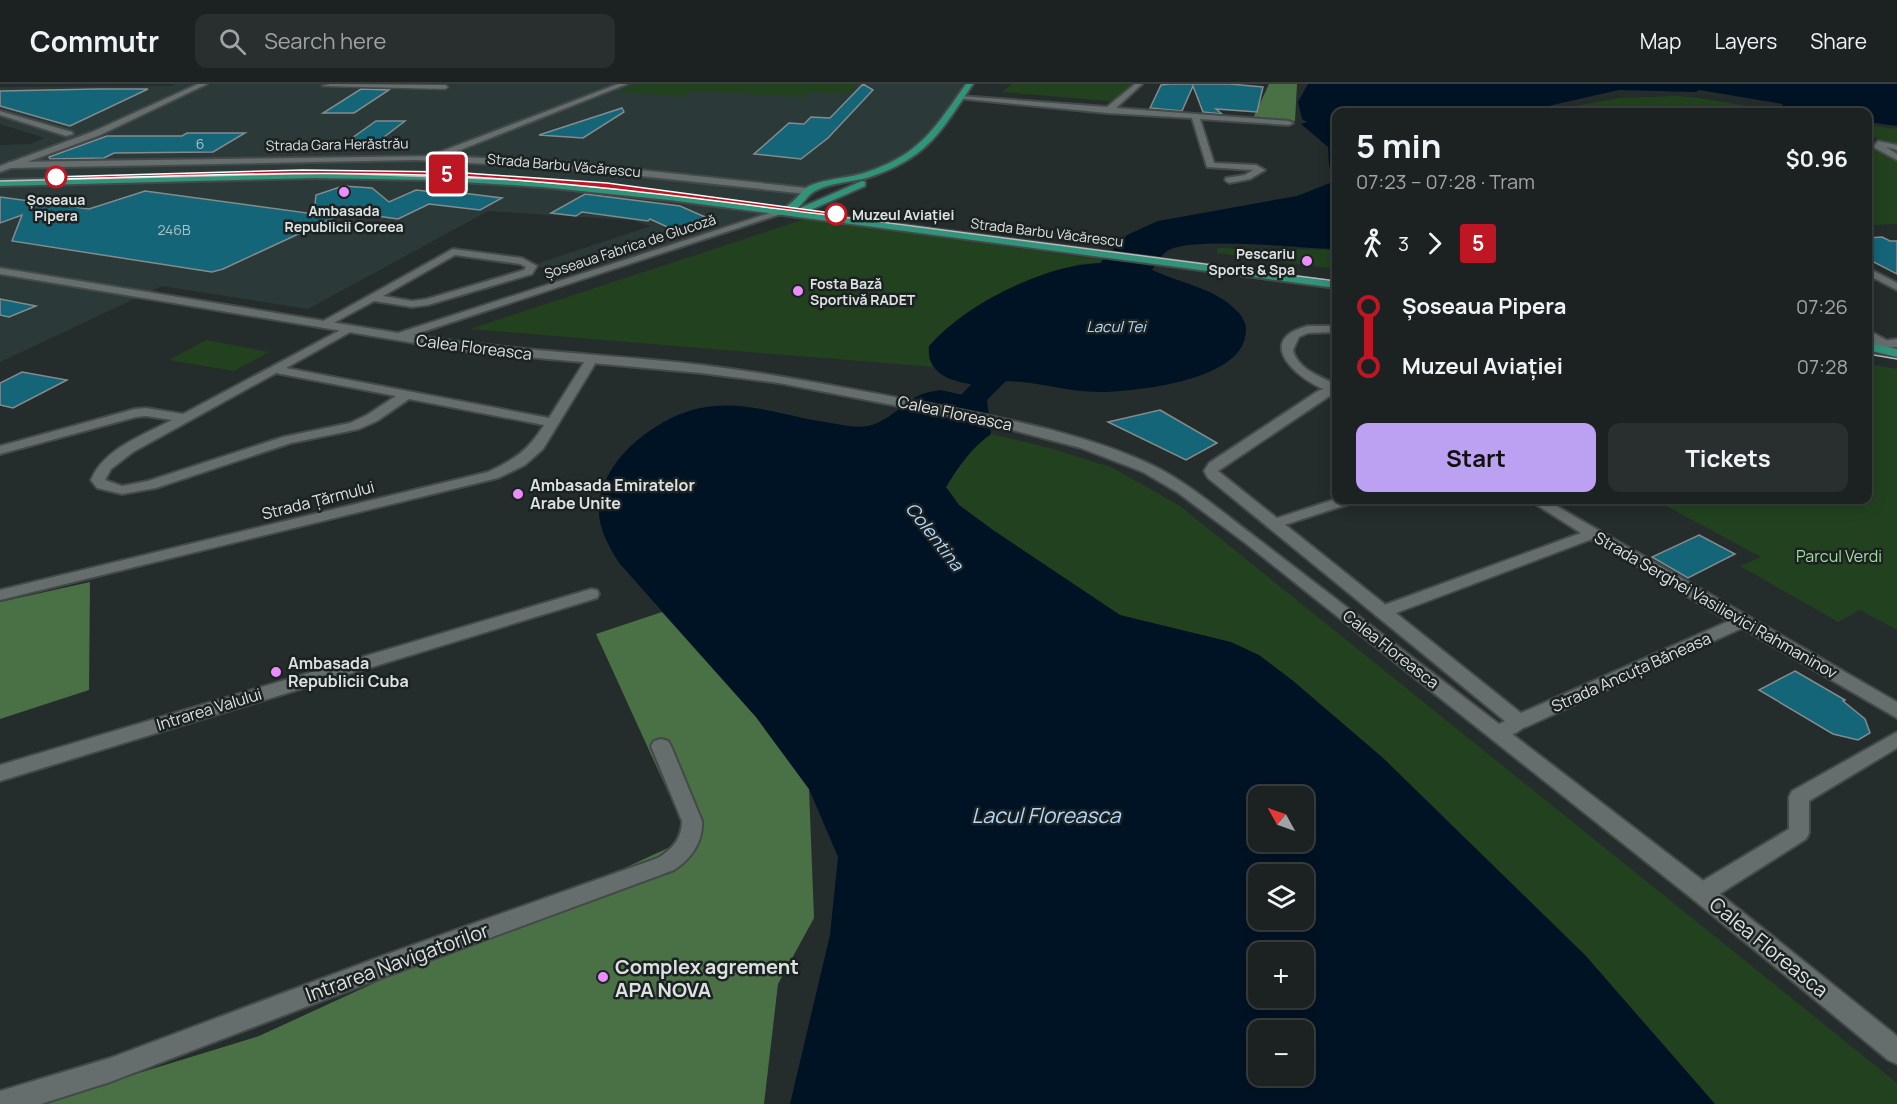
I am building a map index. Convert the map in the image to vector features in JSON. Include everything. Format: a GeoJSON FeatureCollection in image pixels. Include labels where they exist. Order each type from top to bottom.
{"type":"FeatureCollection","features":[{"type":"Feature","properties":{"kind":"main road","name":"Șoseaua Fabrica de Glucoză"},"geometry":{"type":"LineString","coordinates":[[795,210],[809,208],[893,171],[925,153],[942,138],[970,84]]}},
{"type":"Feature","properties":{"kind":"main road","name":"Șoseaua Fabrica de Glucoză"},"geometry":{"type":"LineString","coordinates":[[807,191],[816,186],[856,179],[876,172],[920,149],[978,84]]}},
{"type":"Feature","properties":{"kind":"main road","name":"Strada Barbu Văcărescu"},"geometry":{"type":"LineString","coordinates":[[0,177],[248,170],[420,170],[583,180],[1180,261],[1332,284]]}},
{"type":"Feature","properties":{"kind":"main road","name":"Strada Barbu Văcărescu"},"geometry":{"type":"LineString","coordinates":[[0,183],[277,175],[420,177],[584,187],[782,212],[795,210]]}},
{"type":"Feature","properties":{"kind":"main road"},"geometry":{"type":"LineString","coordinates":[[837,195],[849,185],[838,182]]}},
{"type":"Feature","properties":{"kind":"main road"},"geometry":{"type":"LineString","coordinates":[[795,210],[807,191]]}},
{"type":"Feature","properties":{"kind":"main road","name":"Strada Barbu Văcărescu"},"geometry":{"type":"LineString","coordinates":[[809,208],[1067,246]]}},
{"type":"Feature","properties":{"kind":"main road","name":"Strada Barbu Văcărescu"},"geometry":{"type":"LineString","coordinates":[[1180,261],[1332,277]]}},
{"type":"Feature","properties":{"kind":"main road"},"geometry":{"type":"LineString","coordinates":[[1872,347],[1897,353]]}},
{"type":"Feature","properties":{"kind":"main road"},"geometry":{"type":"LineString","coordinates":[[1872,358],[1897,363]]}},
{"type":"Feature","properties":{"kind":"street"},"geometry":{"type":"LineString","coordinates":[[2,165],[183,84]]}},
{"type":"Feature","properties":{"kind":"street"},"geometry":{"type":"LineString","coordinates":[[2,165],[104,125],[194,84]]}},
{"type":"Feature","properties":{"kind":"street"},"geometry":{"type":"LineString","coordinates":[[2,165],[95,134],[204,84]]}},
{"type":"Feature","properties":{"kind":"street"},"geometry":{"type":"LineString","coordinates":[[328,84],[325,86],[445,87]]}},
{"type":"Feature","properties":{"kind":"street"},"geometry":{"type":"LineString","coordinates":[[435,157],[624,84]]}},
{"type":"Feature","properties":{"kind":"street"},"geometry":{"type":"LineString","coordinates":[[1107,111],[1139,84]]}},
{"type":"Feature","properties":{"kind":"street"},"geometry":{"type":"LineString","coordinates":[[964,99],[1289,123]]}},
{"type":"Feature","properties":{"kind":"street"},"geometry":{"type":"LineString","coordinates":[[0,113],[69,135]]}},
{"type":"Feature","properties":{"kind":"street"},"geometry":{"type":"LineString","coordinates":[[1196,117],[1210,165],[1261,170],[1246,177],[1228,180]]}},
{"type":"Feature","properties":{"kind":"street"},"geometry":{"type":"LineString","coordinates":[[1897,148],[1881,143],[1878,146],[1897,157]]}},
{"type":"Feature","properties":{"kind":"street","name":"Strada Gara Herăstrău"},"geometry":{"type":"LineString","coordinates":[[2,165],[316,157],[435,157],[575,166],[807,191]]}},
{"type":"Feature","properties":{"kind":"street","name":"Șoseaua Fabrica de Glucoză"},"geometry":{"type":"LineString","coordinates":[[416,340],[795,210]]}},
{"type":"Feature","properties":{"kind":"street","name":"Șoseaua Fabrica de Glucoză"},"geometry":{"type":"LineString","coordinates":[[397,337],[782,212]]}},
{"type":"Feature","properties":{"kind":"street"},"geometry":{"type":"LineString","coordinates":[[322,325],[342,314],[372,297],[453,252],[522,261],[532,266],[528,272],[428,302],[412,304],[372,297]]}},
{"type":"Feature","properties":{"kind":"street","name":"Calea Floreasca"},"geometry":{"type":"LineString","coordinates":[[0,271],[462,347],[740,373],[892,399],[987,419],[1065,438],[1119,456],[1148,469],[1182,489],[1702,892],[1897,1052]]}},
{"type":"Feature","properties":{"kind":"street"},"geometry":{"type":"LineString","coordinates":[[1872,273],[1897,287]]}},
{"type":"Feature","properties":{"kind":"street"},"geometry":{"type":"LineString","coordinates":[[462,347],[450,336],[454,330],[468,321]]}},
{"type":"Feature","properties":{"kind":"street"},"geometry":{"type":"LineString","coordinates":[[348,329],[115,458],[100,472],[98,480],[102,485],[122,490],[151,485],[288,440],[354,426],[372,418],[406,395]]}},
{"type":"Feature","properties":{"kind":"street"},"geometry":{"type":"LineString","coordinates":[[1332,330],[1302,331],[1291,339],[1287,349],[1289,357],[1299,368],[1332,387]]}},
{"type":"Feature","properties":{"kind":"street"},"geometry":{"type":"LineString","coordinates":[[1872,335],[1891,344]]}},
{"type":"Feature","properties":{"kind":"street"},"geometry":{"type":"LineString","coordinates":[[1872,346],[1891,344]]}},
{"type":"Feature","properties":{"kind":"street","name":"Strada Țărmului"},"geometry":{"type":"LineString","coordinates":[[0,595],[484,478],[520,462],[538,446],[592,359]]}},
{"type":"Feature","properties":{"kind":"street"},"geometry":{"type":"LineString","coordinates":[[274,369],[554,423]]}},
{"type":"Feature","properties":{"kind":"street","name":"Calea Floreasca"},"geometry":{"type":"LineString","coordinates":[[1332,391],[1323,394],[1214,466],[1211,471],[1213,475],[1519,723]]}},
{"type":"Feature","properties":{"kind":"street"},"geometry":{"type":"LineString","coordinates":[[0,450],[135,413],[146,412],[185,418]]}},
{"type":"Feature","properties":{"kind":"street"},"geometry":{"type":"LineString","coordinates":[[1273,525],[1335,504]]}},
{"type":"Feature","properties":{"kind":"street","name":"Strada Serghei Vasilievici Rahmaninov"},"geometry":{"type":"LineString","coordinates":[[1543,504],[1897,711]]}},
{"type":"Feature","properties":{"kind":"street"},"geometry":{"type":"LineString","coordinates":[[1382,612],[1594,534]]}},
{"type":"Feature","properties":{"kind":"street"},"geometry":{"type":"LineString","coordinates":[[0,587],[47,584]]}},
{"type":"Feature","properties":{"kind":"street","name":"Intrarea Valului"},"geometry":{"type":"LineString","coordinates":[[0,772],[591,594]]}},
{"type":"Feature","properties":{"kind":"street","name":"Strada Ancuța Băneasa"},"geometry":{"type":"LineString","coordinates":[[1519,723],[1743,621]]}},
{"type":"Feature","properties":{"kind":"street"},"geometry":{"type":"LineString","coordinates":[[1498,705],[1492,729],[1519,723]]}},
{"type":"Feature","properties":{"kind":"street"},"geometry":{"type":"LineString","coordinates":[[1702,892],[1799,833],[1799,797],[1897,738]]}},
{"type":"Feature","properties":{"kind":"street","name":"Intrarea Navigatorilor"},"geometry":{"type":"LineString","coordinates":[[0,1104],[110,1070],[186,1043],[382,967],[666,864],[679,857],[693,832],[692,821],[661,746]]}},
{"type":"Feature","properties":{"kind":"shaded area"},"geometry":{"type":"Polygon","coordinates":[[[176,84],[967,84],[933,134],[911,152],[859,177],[833,181],[764,214],[558,278],[536,264],[651,226],[630,220],[488,211],[308,309],[162,286],[0,362],[0,145],[31,144],[45,138],[0,124],[0,87],[171,86],[176,84]]]}},
{"type":"Feature","properties":{"kind":"green space"},"geometry":{"type":"Polygon","coordinates":[[[636,84],[858,84],[847,94],[812,92],[805,97],[694,91],[684,97],[614,92],[636,84]]]}},
{"type":"Feature","properties":{"kind":"green space"},"geometry":{"type":"Polygon","coordinates":[[[1012,84],[1142,84],[1120,102],[1002,92],[1012,84]]]}},
{"type":"Feature","properties":{"kind":"green space"},"geometry":{"type":"Polygon","coordinates":[[[1269,84],[1297,84],[1295,121],[1253,118],[1269,84]]]}},
{"type":"Feature","properties":{"kind":"green space"},"geometry":{"type":"Polygon","coordinates":[[[1677,96],[1760,108],[1569,107],[1620,98],[1677,96]]]}},
{"type":"Feature","properties":{"kind":"green space"},"geometry":{"type":"Polygon","coordinates":[[[1872,126],[1897,129],[1897,147],[1872,136],[1872,126]]]}},
{"type":"Feature","properties":{"kind":"green space"},"geometry":{"type":"Polygon","coordinates":[[[1872,142],[1897,152],[1897,224],[1872,225],[1872,142]]]}},
{"type":"Feature","properties":{"kind":"green space","name":"Fosta Bază Sportivă RADET"},"geometry":{"type":"Polygon","coordinates":[[[805,219],[1103,260],[1100,263],[1080,264],[1052,271],[1023,283],[962,316],[928,357],[933,367],[470,329],[805,219]]]}},
{"type":"Feature","properties":{"kind":"green space","name":"Pescariu Sports & Spa"},"geometry":{"type":"Polygon","coordinates":[[[1217,248],[1332,250],[1332,268],[1217,253],[1217,248]]]}},
{"type":"Feature","properties":{"kind":"green space"},"geometry":{"type":"Polygon","coordinates":[[[206,340],[269,352],[234,371],[169,360],[206,340]]]}},
{"type":"Feature","properties":{"kind":"green space","name":"Parcul Verdi"},"geometry":{"type":"Polygon","coordinates":[[[1872,365],[1897,369],[1897,630],[1860,610],[1838,622],[1740,566],[1761,557],[1662,504],[1872,504],[1872,365]]]}},
{"type":"Feature","properties":{"kind":"green space"},"geometry":{"type":"Polygon","coordinates":[[[991,434],[1054,449],[1113,468],[1180,506],[1897,1083],[1897,1104],[1715,1104],[1585,955],[1383,758],[1292,680],[1120,615],[959,505],[946,487],[977,445],[991,434]]]}},
{"type":"Feature","properties":{"kind":"green space"},"geometry":{"type":"Polygon","coordinates":[[[90,582],[89,690],[0,719],[0,602],[90,582]]]}},
{"type":"Feature","properties":{"kind":"green space","name":"Complex agrement APA NOVA"},"geometry":{"type":"Polygon","coordinates":[[[662,612],[756,717],[809,789],[814,918],[778,984],[764,1104],[38,1104],[259,1036],[681,842],[685,829],[596,634],[662,612]]]}},
{"type":"Feature","properties":{"kind":"water","name":"Lacul Tei"},"geometry":{"type":"Polygon","coordinates":[[[1308,84],[1897,84],[1897,126],[1872,123],[1872,108],[1781,108],[1783,104],[1699,90],[1696,92],[1619,90],[1540,108],[1332,108],[1332,172],[1329,166],[1328,147],[1301,124],[1307,122],[1302,119],[1298,102],[1308,84]]]}},
{"type":"Feature","properties":{"kind":"water","name":"Lacul Tei"},"geometry":{"type":"Polygon","coordinates":[[[1332,180],[1332,249],[1197,244],[1178,247],[1166,252],[1152,270],[1219,297],[1241,315],[1246,325],[1244,341],[1236,355],[1221,366],[1182,381],[1160,386],[1103,392],[1002,381],[996,388],[951,379],[934,367],[930,358],[929,346],[964,315],[1008,289],[1055,271],[1078,265],[1100,263],[1127,235],[1158,221],[1297,196],[1330,183],[1332,180]]]}},
{"type":"Feature","properties":{"kind":"water","name":"Lacul Floreasca"},"geometry":{"type":"Polygon","coordinates":[[[940,390],[987,400],[991,434],[977,445],[946,487],[959,505],[1120,615],[1231,642],[1259,655],[1292,680],[1383,758],[1585,955],[1715,1104],[790,1104],[830,935],[838,857],[809,789],[756,717],[620,564],[612,552],[599,517],[601,493],[613,467],[632,445],[646,433],[671,418],[692,410],[712,406],[751,407],[840,425],[862,427],[882,421],[922,394],[940,390]]]}},
{"type":"Feature","properties":{"kind":"building"},"geometry":{"type":"Polygon","coordinates":[[[863,84],[873,90],[828,138],[801,159],[754,154],[789,123],[804,124],[811,117],[830,118],[863,84]]]}},
{"type":"Feature","properties":{"kind":"building"},"geometry":{"type":"Polygon","coordinates":[[[1230,84],[1263,87],[1257,112],[1216,109],[1222,114],[1203,112],[1193,86],[1182,111],[1150,108],[1161,85],[1230,84]]]}},
{"type":"Feature","properties":{"kind":"building"},"geometry":{"type":"Polygon","coordinates":[[[148,89],[70,126],[0,106],[0,91],[148,89]]]}},
{"type":"Feature","properties":{"kind":"building"},"geometry":{"type":"Polygon","coordinates":[[[361,89],[389,90],[354,113],[323,113],[361,89]]]}},
{"type":"Feature","properties":{"kind":"building"},"geometry":{"type":"Polygon","coordinates":[[[622,108],[624,112],[583,138],[539,135],[622,108]]]}},
{"type":"Feature","properties":{"kind":"building"},"geometry":{"type":"Polygon","coordinates":[[[376,121],[405,121],[376,143],[345,143],[376,121]]]}},
{"type":"Feature","properties":{"kind":"building"},"geometry":{"type":"Polygon","coordinates":[[[187,133],[245,133],[213,152],[114,153],[104,158],[50,159],[49,157],[107,136],[182,136],[187,133]]]}},
{"type":"Feature","properties":{"kind":"building"},"geometry":{"type":"Polygon","coordinates":[[[343,186],[372,188],[389,202],[416,190],[434,192],[439,190],[502,198],[480,210],[429,204],[398,219],[333,210],[331,217],[335,217],[212,272],[12,241],[22,215],[0,223],[0,197],[89,209],[145,191],[314,214],[316,195],[343,186]]]}},
{"type":"Feature","properties":{"kind":"building"},"geometry":{"type":"Polygon","coordinates":[[[585,194],[680,206],[712,220],[678,232],[650,219],[648,221],[582,212],[576,216],[551,213],[585,194]]]}},
{"type":"Feature","properties":{"kind":"building"},"geometry":{"type":"Polygon","coordinates":[[[1882,237],[1890,241],[1897,241],[1897,274],[1872,261],[1872,238],[1882,237]]]}},
{"type":"Feature","properties":{"kind":"building"},"geometry":{"type":"Polygon","coordinates":[[[0,299],[36,306],[9,317],[0,315],[0,299]]]}},
{"type":"Feature","properties":{"kind":"building"},"geometry":{"type":"Polygon","coordinates":[[[22,372],[67,380],[13,408],[0,405],[0,383],[22,372]]]}},
{"type":"Feature","properties":{"kind":"building"},"geometry":{"type":"Polygon","coordinates":[[[1160,410],[1217,443],[1186,460],[1108,422],[1160,410]]]}},
{"type":"Feature","properties":{"kind":"building"},"geometry":{"type":"Polygon","coordinates":[[[1699,535],[1735,554],[1688,578],[1652,557],[1699,535]]]}},
{"type":"Feature","properties":{"kind":"building"},"geometry":{"type":"Polygon","coordinates":[[[1795,671],[1845,700],[1843,701],[1865,719],[1870,733],[1858,740],[1833,734],[1759,690],[1795,671]]]}},
{"type":"Feature","properties":{"kind":"waterway","name":"Colentina"},"geometry":{"type":"LineString","coordinates":[[946,427],[995,376],[1018,357]]}},
{"type":"Feature","properties":{"kind":"tram line","name":"5"},"geometry":{"type":"LineString","coordinates":[[56,177],[303,172],[451,174],[607,185],[836,214]]}},
{"type":"Feature","properties":{"kind":"tram line"},"geometry":{"type":"LineString","coordinates":[[0,181],[330,173],[518,180],[658,193],[1332,280]]}},
{"type":"Feature","properties":{"kind":"tram line"},"geometry":{"type":"LineString","coordinates":[[1872,355],[1897,359]]}},
{"type":"Feature","properties":{"kind":"place","name":"Șoseaua Pipera"},"geometry":{"type":"Point","coordinates":[56,177]}},
{"type":"Feature","properties":{"kind":"place","name":"Ambasada Republicii Coreea"},"geometry":{"type":"Point","coordinates":[344,192]}},
{"type":"Feature","properties":{"kind":"place","name":"Muzeul Aviației"},"geometry":{"type":"Point","coordinates":[836,214]}},
{"type":"Feature","properties":{"kind":"place","name":"Pescariu Sports & Spa"},"geometry":{"type":"Point","coordinates":[1307,261]}},
{"type":"Feature","properties":{"kind":"place","name":"Fosta Bază Sportivă RADET"},"geometry":{"type":"Point","coordinates":[798,291]}},
{"type":"Feature","properties":{"kind":"place","name":"Ambasada Emiratelor Arabe Unite"},"geometry":{"type":"Point","coordinates":[518,494]}},
{"type":"Feature","properties":{"kind":"place","name":"Ambasada Republicii Cuba"},"geometry":{"type":"Point","coordinates":[276,672]}},
{"type":"Feature","properties":{"kind":"place","name":"Complex agrement APA NOVA"},"geometry":{"type":"Point","coordinates":[603,977]}}]}
